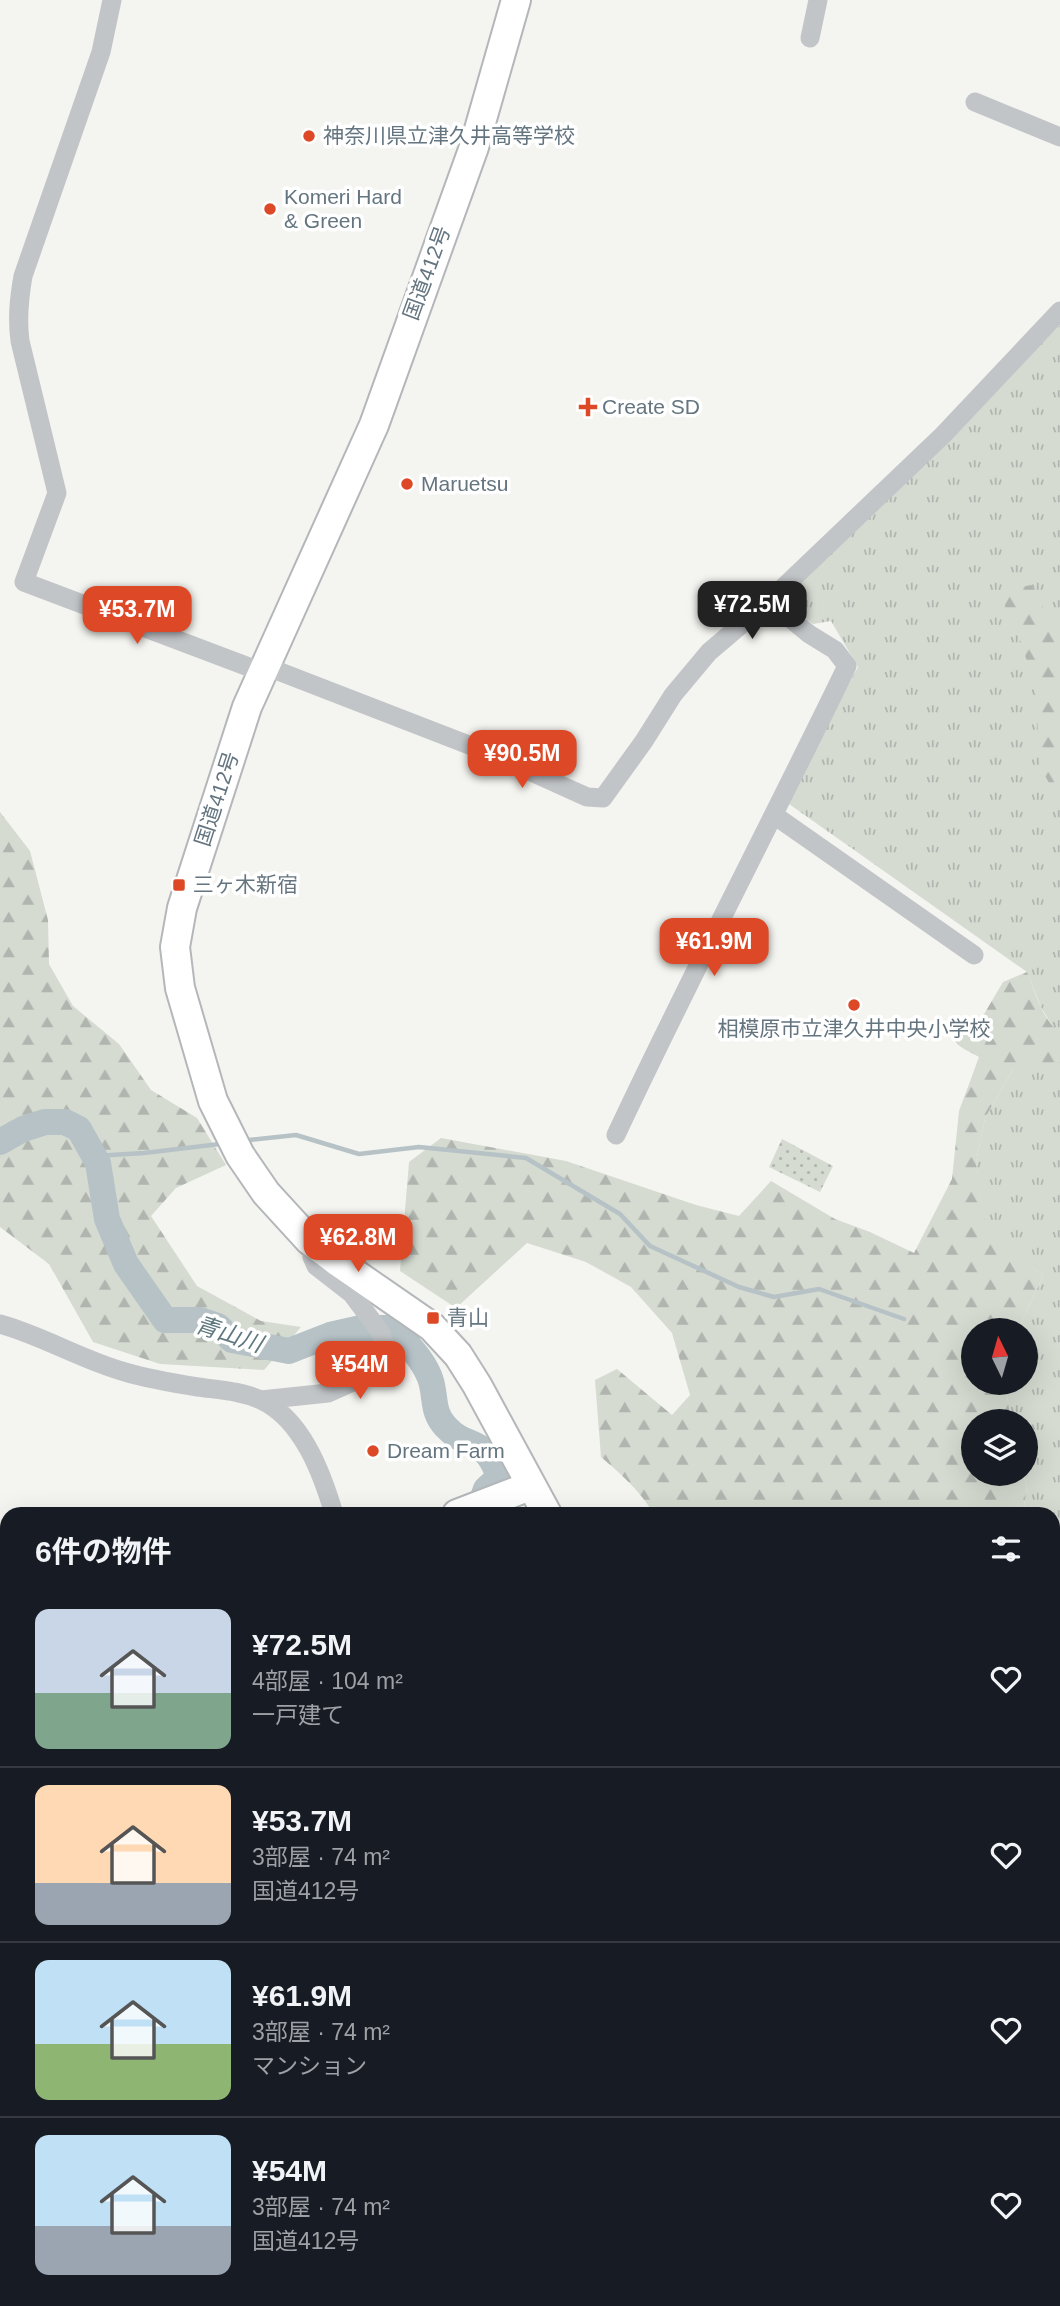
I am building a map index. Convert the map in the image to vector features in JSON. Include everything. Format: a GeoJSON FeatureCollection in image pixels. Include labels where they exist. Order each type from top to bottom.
{"type":"FeatureCollection","features":[{"type":"Feature","properties":{"kind":"highway","name":"国道412号"},"geometry":{"type":"LineString","coordinates":[[516,0],[474,147],[374,425],[247,707],[181,908],[175,947],[180,988],[213,1101],[240,1154],[265,1192],[319,1248],[432,1327],[458,1355],[543,1507]]}},
{"type":"Feature","properties":{"kind":"highway"},"geometry":{"type":"LineString","coordinates":[[475,1507],[530,1486]]}},
{"type":"Feature","properties":{"kind":"street"},"geometry":{"type":"LineString","coordinates":[[112,0],[101,52],[23,276],[19,299],[17,320],[20,341],[57,494],[24,582],[487,752],[587,797],[603,798],[682,684],[709,652],[769,601],[943,435],[1060,311]]}},
{"type":"Feature","properties":{"kind":"street"},"geometry":{"type":"LineString","coordinates":[[810,38],[818,0]]}},
{"type":"Feature","properties":{"kind":"street"},"geometry":{"type":"LineString","coordinates":[[975,102],[1060,137]]}},
{"type":"Feature","properties":{"kind":"street"},"geometry":{"type":"LineString","coordinates":[[616,1135],[667,1026],[846,666],[835,650],[809,634],[769,601]]}},
{"type":"Feature","properties":{"kind":"street"},"geometry":{"type":"LineString","coordinates":[[774,815],[974,955]]}},
{"type":"Feature","properties":{"kind":"street"},"geometry":{"type":"LineString","coordinates":[[261,1400],[328,1393],[373,1371],[382,1358],[384,1343],[380,1333],[361,1306],[352,1294],[316,1266],[312,1257],[319,1248]]}},
{"type":"Feature","properties":{"kind":"street"},"geometry":{"type":"LineString","coordinates":[[0,1324],[42,1338],[117,1370],[156,1381],[230,1391],[261,1400],[279,1412],[313,1456],[322,1473],[332,1507]]}},
{"type":"Feature","properties":{"kind":"green space"},"geometry":{"type":"Polygon","coordinates":[[[1060,325],[1060,1507],[1024,1507],[1027,1486],[1038,1486],[1038,1409],[1009,1409],[1007,1395],[1038,1395],[1038,1318],[1024,1318],[1043,1276],[985,1228],[976,1162],[985,1118],[1014,1068],[1053,1027],[1041,1007],[1027,972],[789,804],[822,732],[858,667],[831,621],[813,624],[783,602],[792,588],[949,438],[1060,325]]]}},
{"type":"Feature","properties":{"kind":"green space"},"geometry":{"type":"Polygon","coordinates":[[[1031,585],[1042,595],[1044,616],[1051,628],[1060,631],[1060,793],[1053,790],[1039,765],[1033,681],[1021,642],[1005,614],[1005,598],[1016,588],[1031,585]]]}},
{"type":"Feature","properties":{"kind":"green space"},"geometry":{"type":"Polygon","coordinates":[[[0,812],[30,851],[48,920],[49,964],[73,1006],[119,1044],[151,1090],[197,1118],[226,1165],[176,1188],[151,1216],[197,1286],[261,1321],[301,1327],[264,1370],[160,1364],[93,1342],[49,1264],[0,1227],[0,812]]]}},
{"type":"Feature","properties":{"kind":"green space"},"geometry":{"type":"Polygon","coordinates":[[[1027,972],[1044,1013],[1060,1034],[1060,1062],[1014,1068],[985,1118],[976,1162],[986,1228],[1043,1276],[1024,1318],[961,1318],[961,1395],[1007,1395],[1009,1409],[961,1409],[961,1486],[1027,1486],[1024,1507],[650,1507],[623,1476],[601,1457],[595,1380],[617,1369],[672,1415],[690,1395],[672,1333],[631,1287],[586,1262],[527,1243],[456,1308],[400,1271],[409,1162],[441,1138],[566,1161],[696,1205],[739,1216],[771,1181],[835,1219],[914,1253],[952,1179],[959,1111],[979,1057],[958,1045],[953,1032],[959,1026],[980,1021],[1003,982],[1027,972]]]}},
{"type":"Feature","properties":{"kind":"green space"},"geometry":{"type":"Polygon","coordinates":[[[782,1139],[833,1166],[820,1192],[769,1167],[782,1139]]]}},
{"type":"Feature","properties":{"kind":"waterway","name":"青山川"},"geometry":{"type":"LineString","coordinates":[[0,1142],[23,1129],[45,1122],[65,1122],[79,1129],[98,1163],[107,1219],[126,1264],[165,1320],[200,1320],[218,1326],[232,1340],[289,1351],[330,1335],[361,1328],[394,1328],[425,1367],[433,1387],[436,1411],[442,1422],[461,1439],[481,1449],[493,1463],[499,1477],[486,1489],[480,1507]]}},
{"type":"Feature","properties":{"kind":"waterway"},"geometry":{"type":"LineString","coordinates":[[249,1140],[296,1135],[359,1154],[419,1147],[526,1158],[620,1214],[650,1246],[739,1287],[774,1297],[819,1289],[904,1319]]}},
{"type":"Feature","properties":{"kind":"waterway"},"geometry":{"type":"LineString","coordinates":[[95,1156],[220,1144]]}},
{"type":"Feature","properties":{"kind":"place","name":"神奈川県立津久井高等学校"},"geometry":{"type":"Point","coordinates":[309,136]}},
{"type":"Feature","properties":{"kind":"place","name":"Komeri Hard & Green"},"geometry":{"type":"Point","coordinates":[270,209]}},
{"type":"Feature","properties":{"kind":"place","name":"Create SD"},"geometry":{"type":"Point","coordinates":[588,407]}},
{"type":"Feature","properties":{"kind":"place","name":"Maruetsu"},"geometry":{"type":"Point","coordinates":[407,484]}},
{"type":"Feature","properties":{"kind":"place","name":"三ヶ木新宿"},"geometry":{"type":"Point","coordinates":[179,885]}},
{"type":"Feature","properties":{"kind":"place","name":"相模原市立津久井中央小学校"},"geometry":{"type":"Point","coordinates":[854,1005]}},
{"type":"Feature","properties":{"kind":"place","name":"青山"},"geometry":{"type":"Point","coordinates":[433,1318]}},
{"type":"Feature","properties":{"kind":"place","name":"Dream Farm"},"geometry":{"type":"Point","coordinates":[373,1451]}}]}
